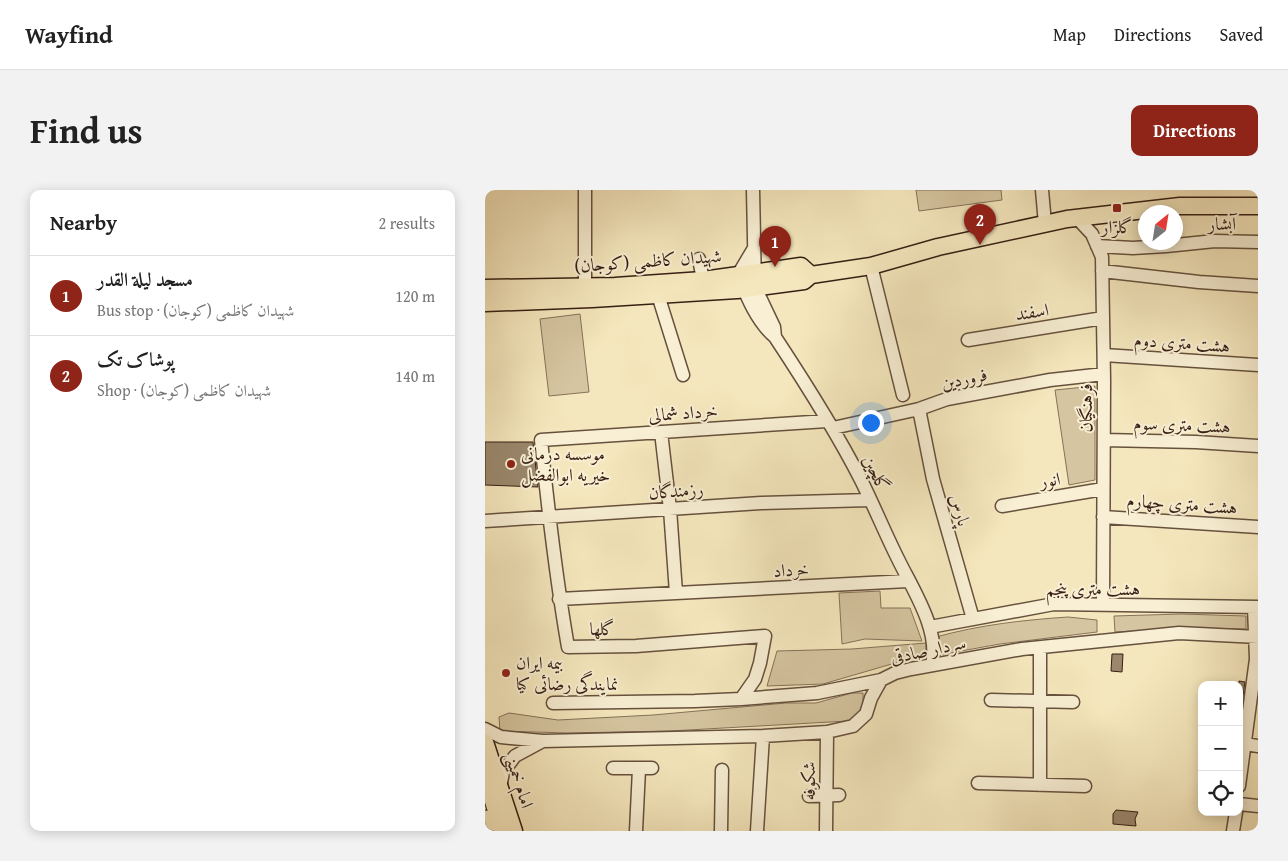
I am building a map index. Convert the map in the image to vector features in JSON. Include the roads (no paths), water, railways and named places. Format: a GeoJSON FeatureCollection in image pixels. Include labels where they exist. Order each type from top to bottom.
{"type":"FeatureCollection","features":[{"type":"Feature","properties":{"kind":"highway"},"geometry":{"type":"LineString","coordinates":[[485,771],[504,831]]}},
{"type":"Feature","properties":{"kind":"highway"},"geometry":{"type":"LineString","coordinates":[[485,820],[489,831]]}},
{"type":"Feature","properties":{"kind":"main road","name":"شهیدان کاظمی (کوجان)"},"geometry":{"type":"LineString","coordinates":[[485,303],[658,295],[748,281],[801,266],[811,275],[871,266],[938,247],[1077,218],[1180,206],[1258,206]]}},
{"type":"Feature","properties":{"kind":"main road","name":"شهیدان کاظمی (کوجان)"},"geometry":{"type":"LineString","coordinates":[[485,288],[615,286],[703,280],[748,281]]}},
{"type":"Feature","properties":{"kind":"main road","name":"امام خمینی"},"geometry":{"type":"LineString","coordinates":[[485,742],[514,831]]}},
{"type":"Feature","properties":{"kind":"street"},"geometry":{"type":"LineString","coordinates":[[585,190],[585,286]]}},
{"type":"Feature","properties":{"kind":"street"},"geometry":{"type":"LineString","coordinates":[[748,281],[754,248],[753,190]]}},
{"type":"Feature","properties":{"kind":"street"},"geometry":{"type":"LineString","coordinates":[[1041,190],[1045,224]]}},
{"type":"Feature","properties":{"kind":"street","name":"فرهنگیان"},"geometry":{"type":"LineString","coordinates":[[1077,218],[1092,234],[1101,257],[1102,271],[1104,374],[1103,605]]}},
{"type":"Feature","properties":{"kind":"street","name":"آبشار"},"geometry":{"type":"LineString","coordinates":[[1097,246],[1133,248],[1215,241],[1258,242]]}},
{"type":"Feature","properties":{"kind":"street"},"geometry":{"type":"LineString","coordinates":[[699,259],[703,280]]}},
{"type":"Feature","properties":{"kind":"street"},"geometry":{"type":"LineString","coordinates":[[871,266],[903,395]]}},
{"type":"Feature","properties":{"kind":"street"},"geometry":{"type":"LineString","coordinates":[[1102,271],[1199,282],[1258,286]]}},
{"type":"Feature","properties":{"kind":"street","name":"گلچین"},"geometry":{"type":"LineString","coordinates":[[748,281],[765,329],[775,337],[818,403],[870,500],[909,581],[930,627],[934,659],[932,665]]}},
{"type":"Feature","properties":{"kind":"street"},"geometry":{"type":"LineString","coordinates":[[658,295],[683,375]]}},
{"type":"Feature","properties":{"kind":"street","name":"اسفند"},"geometry":{"type":"LineString","coordinates":[[968,340],[1103,318]]}},
{"type":"Feature","properties":{"kind":"street","name":"هشت متری دوم"},"geometry":{"type":"LineString","coordinates":[[1103,355],[1258,365]]}},
{"type":"Feature","properties":{"kind":"street","name":"فروردین"},"geometry":{"type":"LineString","coordinates":[[830,425],[919,409],[957,398],[1050,380],[1104,374]]}},
{"type":"Feature","properties":{"kind":"street","name":"پارس"},"geometry":{"type":"LineString","coordinates":[[919,409],[933,479],[973,619]]}},
{"type":"Feature","properties":{"kind":"street","name":"خرداد شمالی"},"geometry":{"type":"LineString","coordinates":[[541,440],[661,432],[830,425]]}},
{"type":"Feature","properties":{"kind":"street"},"geometry":{"type":"LineString","coordinates":[[661,432],[670,509],[676,593]]}},
{"type":"Feature","properties":{"kind":"street","name":"گلها"},"geometry":{"type":"LineString","coordinates":[[541,440],[559,599],[568,647],[636,646],[765,636],[755,679],[741,699]]}},
{"type":"Feature","properties":{"kind":"street","name":"هشت متری سوم"},"geometry":{"type":"LineString","coordinates":[[1104,440],[1196,442],[1258,446]]}},
{"type":"Feature","properties":{"kind":"street","name":"انور"},"geometry":{"type":"LineString","coordinates":[[1002,506],[1103,489]]}},
{"type":"Feature","properties":{"kind":"street","name":"رزمندگان"},"geometry":{"type":"LineString","coordinates":[[485,521],[761,503],[870,500]]}},
{"type":"Feature","properties":{"kind":"street","name":"هشت متری چهارم"},"geometry":{"type":"LineString","coordinates":[[1103,517],[1258,527]]}},
{"type":"Feature","properties":{"kind":"street","name":"خرداد"},"geometry":{"type":"LineString","coordinates":[[559,599],[909,581]]}},
{"type":"Feature","properties":{"kind":"street","name":"هشت متری پنجم"},"geometry":{"type":"LineString","coordinates":[[930,627],[1054,604],[1256,608]]}},
{"type":"Feature","properties":{"kind":"street"},"geometry":{"type":"LineString","coordinates":[[1241,771],[1256,660],[1256,608]]}},
{"type":"Feature","properties":{"kind":"street","name":"سردار صادقی"},"geometry":{"type":"LineString","coordinates":[[485,729],[501,737],[543,741],[763,736],[827,732],[853,726],[865,714],[881,680],[895,673],[932,665],[1040,648],[1179,634],[1256,637]]}},
{"type":"Feature","properties":{"kind":"street"},"geometry":{"type":"LineString","coordinates":[[1040,648],[1040,785]]}},
{"type":"Feature","properties":{"kind":"street"},"geometry":{"type":"LineString","coordinates":[[553,703],[741,699],[817,693],[881,680]]}},
{"type":"Feature","properties":{"kind":"street"},"geometry":{"type":"LineString","coordinates":[[991,700],[1073,702]]}},
{"type":"Feature","properties":{"kind":"street","name":"شکوفه"},"geometry":{"type":"LineString","coordinates":[[826,831],[833,796],[827,732]]}},
{"type":"Feature","properties":{"kind":"street"},"geometry":{"type":"LineString","coordinates":[[757,831],[763,736]]}},
{"type":"Feature","properties":{"kind":"street"},"geometry":{"type":"LineString","coordinates":[[500,788],[503,772],[515,756],[543,741]]}},
{"type":"Feature","properties":{"kind":"street"},"geometry":{"type":"LineString","coordinates":[[1245,744],[1258,746]]}},
{"type":"Feature","properties":{"kind":"street"},"geometry":{"type":"LineString","coordinates":[[613,768],[646,768],[637,831]]}},
{"type":"Feature","properties":{"kind":"street"},"geometry":{"type":"LineString","coordinates":[[721,831],[722,770]]}},
{"type":"Feature","properties":{"kind":"street"},"geometry":{"type":"LineString","coordinates":[[978,783],[1085,786]]}},
{"type":"Feature","properties":{"kind":"street"},"geometry":{"type":"LineString","coordinates":[[809,796],[833,796]]}},
{"type":"Feature","properties":{"kind":"street"},"geometry":{"type":"LineString","coordinates":[[1243,804],[1258,806]]}},
{"type":"Feature","properties":{"kind":"street"},"geometry":{"type":"LineString","coordinates":[[1233,831],[1235,816]]}},
{"type":"Feature","properties":{"kind":"place","name":"گلزار"},"geometry":{"type":"Point","coordinates":[1117,208]}},
{"type":"Feature","properties":{"kind":"place","name":"پوشاک تک"},"geometry":{"type":"Point","coordinates":[980,245]}},
{"type":"Feature","properties":{"kind":"place","name":"مسجد لیلة القدر"},"geometry":{"type":"Point","coordinates":[775,267]}},
{"type":"Feature","properties":{"kind":"place","name":"موسسه درمانی خیریه ابوالفضل"},"geometry":{"type":"Point","coordinates":[511,464]}},
{"type":"Feature","properties":{"kind":"place","name":"بیمه ایران نمایندگی رضائی کيا"},"geometry":{"type":"Point","coordinates":[506,673]}}]}
